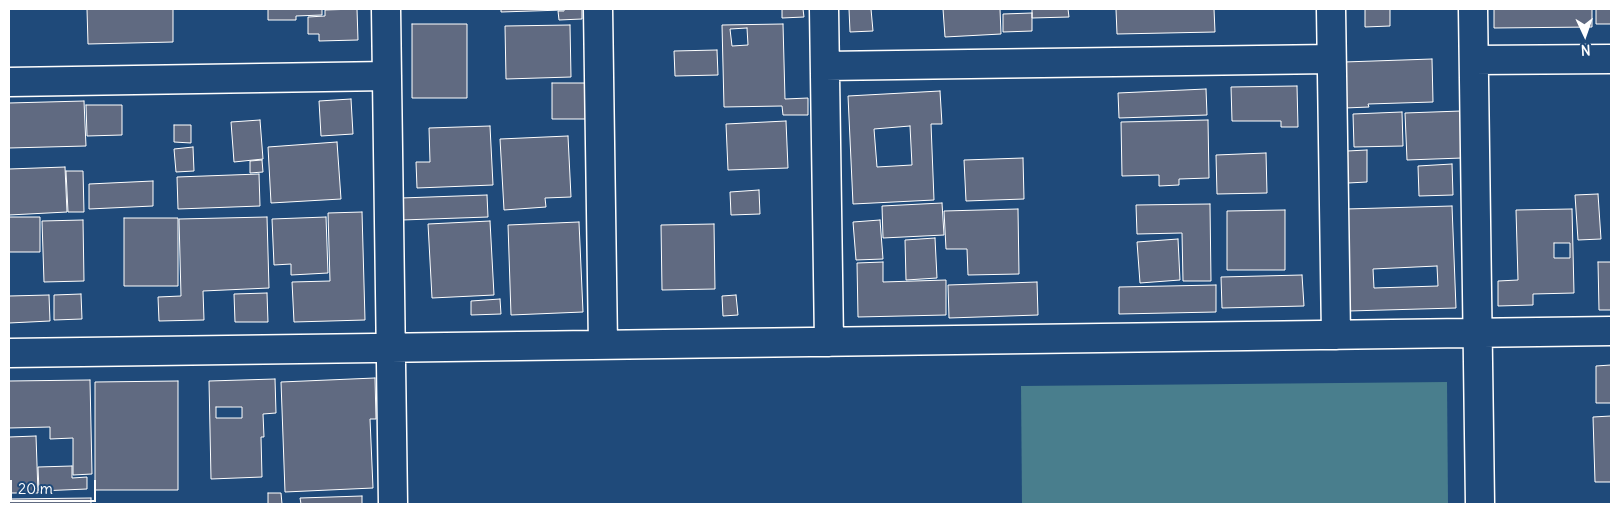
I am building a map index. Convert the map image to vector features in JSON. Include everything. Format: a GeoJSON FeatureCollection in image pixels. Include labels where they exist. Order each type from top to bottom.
{"type":"FeatureCollection","features":[{"type":"Feature","properties":{"kind":"street"},"geometry":{"type":"LineString","coordinates":[[386,9],[393,504]]}},
{"type":"Feature","properties":{"kind":"street"},"geometry":{"type":"LineString","coordinates":[[598,9],[603,345]]}},
{"type":"Feature","properties":{"kind":"street"},"geometry":{"type":"LineString","coordinates":[[824,9],[829,342]]}},
{"type":"Feature","properties":{"kind":"street"},"geometry":{"type":"LineString","coordinates":[[1331,9],[1336,335]]}},
{"type":"Feature","properties":{"kind":"street"},"geometry":{"type":"LineString","coordinates":[[1473,9],[1480,504]]}},
{"type":"Feature","properties":{"kind":"street"},"geometry":{"type":"LineString","coordinates":[[825,66],[1331,59]]}},
{"type":"Feature","properties":{"kind":"street"},"geometry":{"type":"LineString","coordinates":[[1474,60],[1611,59]]}},
{"type":"Feature","properties":{"kind":"street"},"geometry":{"type":"LineString","coordinates":[[9,82],[387,76]]}},
{"type":"Feature","properties":{"kind":"street"},"geometry":{"type":"LineString","coordinates":[[9,353],[1611,331]]}},
{"type":"Feature","properties":{"kind":"shaded area"},"geometry":{"type":"Polygon","coordinates":[[[1447,382],[1448,504],[1022,504],[1021,386],[1447,382]]]}},
{"type":"Feature","properties":{"kind":"building"},"geometry":{"type":"Polygon","coordinates":[[[87,9],[173,9],[173,42],[88,44],[87,9]]]}},
{"type":"Feature","properties":{"kind":"building"},"geometry":{"type":"Polygon","coordinates":[[[268,9],[322,9],[322,15],[296,16],[296,20],[268,20],[268,9]]]}},
{"type":"Feature","properties":{"kind":"building"},"geometry":{"type":"Polygon","coordinates":[[[357,9],[358,40],[319,41],[319,34],[308,34],[308,17],[325,16],[325,10],[357,9]]]}},
{"type":"Feature","properties":{"kind":"building"},"geometry":{"type":"Polygon","coordinates":[[[501,9],[563,9],[563,10],[501,12],[501,9]]]}},
{"type":"Feature","properties":{"kind":"building"},"geometry":{"type":"Polygon","coordinates":[[[564,9],[582,9],[582,19],[559,20],[558,11],[564,11],[564,9]]]}},
{"type":"Feature","properties":{"kind":"building"},"geometry":{"type":"Polygon","coordinates":[[[782,9],[803,9],[804,17],[782,18],[782,9]]]}},
{"type":"Feature","properties":{"kind":"building"},"geometry":{"type":"Polygon","coordinates":[[[849,9],[871,9],[873,31],[850,32],[849,9]]]}},
{"type":"Feature","properties":{"kind":"building"},"geometry":{"type":"Polygon","coordinates":[[[943,9],[1000,9],[1001,34],[945,37],[943,9]]]}},
{"type":"Feature","properties":{"kind":"building"},"geometry":{"type":"Polygon","coordinates":[[[1032,9],[1068,9],[1069,17],[1032,18],[1032,9]]]}},
{"type":"Feature","properties":{"kind":"building"},"geometry":{"type":"Polygon","coordinates":[[[1116,9],[1214,9],[1215,32],[1117,34],[1116,9]]]}},
{"type":"Feature","properties":{"kind":"building"},"geometry":{"type":"Polygon","coordinates":[[[1365,9],[1390,9],[1390,26],[1365,27],[1365,9]]]}},
{"type":"Feature","properties":{"kind":"building"},"geometry":{"type":"Polygon","coordinates":[[[1494,9],[1592,9],[1592,27],[1494,28],[1494,9]]]}},
{"type":"Feature","properties":{"kind":"building"},"geometry":{"type":"Polygon","coordinates":[[[1596,9],[1611,9],[1611,24],[1596,24],[1596,9]]]}},
{"type":"Feature","properties":{"kind":"building"},"geometry":{"type":"Polygon","coordinates":[[[1032,13],[1032,31],[1003,32],[1003,14],[1032,13]]]}},
{"type":"Feature","properties":{"kind":"building"},"geometry":{"type":"Polygon","coordinates":[[[412,24],[467,24],[467,98],[412,98],[412,24]]]}},
{"type":"Feature","properties":{"kind":"building"},"geometry":{"type":"Polygon","coordinates":[[[783,24],[785,99],[808,98],[808,115],[783,115],[782,106],[724,107],[722,25],[783,24]],[[747,28],[730,29],[732,46],[748,45],[747,28]]]}},
{"type":"Feature","properties":{"kind":"building"},"geometry":{"type":"Polygon","coordinates":[[[570,25],[571,77],[506,79],[505,26],[570,25]]]}},
{"type":"Feature","properties":{"kind":"building"},"geometry":{"type":"Polygon","coordinates":[[[717,50],[718,75],[675,76],[674,51],[717,50]]]}},
{"type":"Feature","properties":{"kind":"building"},"geometry":{"type":"Polygon","coordinates":[[[1432,59],[1433,102],[1368,104],[1369,107],[1345,108],[1344,62],[1432,59]]]}},
{"type":"Feature","properties":{"kind":"building"},"geometry":{"type":"Polygon","coordinates":[[[552,83],[587,83],[586,119],[552,119],[552,83]]]}},
{"type":"Feature","properties":{"kind":"building"},"geometry":{"type":"Polygon","coordinates":[[[1297,86],[1298,127],[1281,127],[1281,121],[1232,121],[1231,87],[1297,86]]]}},
{"type":"Feature","properties":{"kind":"building"},"geometry":{"type":"Polygon","coordinates":[[[1206,89],[1207,115],[1119,118],[1118,93],[1206,89]]]}},
{"type":"Feature","properties":{"kind":"building"},"geometry":{"type":"Polygon","coordinates":[[[940,91],[942,124],[931,124],[934,200],[853,204],[848,96],[940,91]],[[910,126],[874,129],[877,167],[912,165],[910,126]]]}},
{"type":"Feature","properties":{"kind":"building"},"geometry":{"type":"Polygon","coordinates":[[[351,99],[353,134],[321,136],[319,101],[351,99]]]}},
{"type":"Feature","properties":{"kind":"building"},"geometry":{"type":"Polygon","coordinates":[[[84,101],[86,146],[9,148],[9,103],[84,101]]]}},
{"type":"Feature","properties":{"kind":"building"},"geometry":{"type":"Polygon","coordinates":[[[86,105],[122,105],[122,135],[87,136],[86,105]]]}},
{"type":"Feature","properties":{"kind":"building"},"geometry":{"type":"Polygon","coordinates":[[[1461,111],[1462,158],[1407,160],[1405,113],[1461,111]]]}},
{"type":"Feature","properties":{"kind":"building"},"geometry":{"type":"Polygon","coordinates":[[[1402,112],[1403,146],[1354,147],[1353,114],[1402,112]]]}},
{"type":"Feature","properties":{"kind":"building"},"geometry":{"type":"Polygon","coordinates":[[[260,120],[263,159],[234,162],[231,122],[260,120]]]}},
{"type":"Feature","properties":{"kind":"building"},"geometry":{"type":"Polygon","coordinates":[[[1208,120],[1209,178],[1179,179],[1179,185],[1159,186],[1159,175],[1122,176],[1121,122],[1208,120]]]}},
{"type":"Feature","properties":{"kind":"building"},"geometry":{"type":"Polygon","coordinates":[[[786,121],[788,168],[728,170],[726,124],[786,121]]]}},
{"type":"Feature","properties":{"kind":"building"},"geometry":{"type":"Polygon","coordinates":[[[174,125],[191,125],[191,143],[174,142],[174,125]]]}},
{"type":"Feature","properties":{"kind":"building"},"geometry":{"type":"Polygon","coordinates":[[[490,126],[493,185],[417,188],[416,162],[430,162],[429,128],[490,126]]]}},
{"type":"Feature","properties":{"kind":"building"},"geometry":{"type":"Polygon","coordinates":[[[568,136],[571,197],[545,198],[546,207],[504,210],[500,139],[568,136]]]}},
{"type":"Feature","properties":{"kind":"building"},"geometry":{"type":"Polygon","coordinates":[[[337,142],[341,199],[271,203],[268,147],[337,142]]]}},
{"type":"Feature","properties":{"kind":"building"},"geometry":{"type":"Polygon","coordinates":[[[193,147],[194,171],[176,172],[174,149],[193,147]]]}},
{"type":"Feature","properties":{"kind":"building"},"geometry":{"type":"Polygon","coordinates":[[[1367,150],[1367,182],[1348,183],[1347,151],[1367,150]]]}},
{"type":"Feature","properties":{"kind":"building"},"geometry":{"type":"Polygon","coordinates":[[[1266,153],[1267,193],[1217,194],[1216,155],[1266,153]]]}},
{"type":"Feature","properties":{"kind":"building"},"geometry":{"type":"Polygon","coordinates":[[[1023,158],[1024,199],[966,201],[964,160],[1023,158]]]}},
{"type":"Feature","properties":{"kind":"building"},"geometry":{"type":"Polygon","coordinates":[[[262,160],[263,172],[250,173],[250,161],[262,160]]]}},
{"type":"Feature","properties":{"kind":"building"},"geometry":{"type":"Polygon","coordinates":[[[1452,164],[1453,195],[1419,196],[1418,166],[1452,164]]]}},
{"type":"Feature","properties":{"kind":"building"},"geometry":{"type":"Polygon","coordinates":[[[65,167],[67,212],[9,215],[9,169],[65,167]]]}},
{"type":"Feature","properties":{"kind":"building"},"geometry":{"type":"Polygon","coordinates":[[[66,171],[83,171],[84,212],[68,212],[66,171]]]}},
{"type":"Feature","properties":{"kind":"building"},"geometry":{"type":"Polygon","coordinates":[[[259,174],[260,206],[178,209],[177,177],[259,174]]]}},
{"type":"Feature","properties":{"kind":"building"},"geometry":{"type":"Polygon","coordinates":[[[153,181],[153,206],[89,209],[89,184],[153,181]]]}},
{"type":"Feature","properties":{"kind":"building"},"geometry":{"type":"Polygon","coordinates":[[[759,190],[760,214],[731,215],[730,192],[759,190]]]}},
{"type":"Feature","properties":{"kind":"building"},"geometry":{"type":"Polygon","coordinates":[[[1598,194],[1601,239],[1578,240],[1575,195],[1598,194]]]}},
{"type":"Feature","properties":{"kind":"building"},"geometry":{"type":"Polygon","coordinates":[[[487,195],[488,217],[402,220],[401,198],[487,195]]]}},
{"type":"Feature","properties":{"kind":"building"},"geometry":{"type":"Polygon","coordinates":[[[942,203],[944,235],[883,238],[882,206],[942,203]]]}},
{"type":"Feature","properties":{"kind":"building"},"geometry":{"type":"Polygon","coordinates":[[[1210,204],[1211,281],[1183,281],[1182,233],[1137,234],[1136,205],[1210,204]]]}},
{"type":"Feature","properties":{"kind":"building"},"geometry":{"type":"Polygon","coordinates":[[[1452,206],[1456,308],[1349,311],[1346,209],[1452,206]],[[1437,266],[1373,269],[1374,288],[1438,286],[1437,266]]]}},
{"type":"Feature","properties":{"kind":"building"},"geometry":{"type":"Polygon","coordinates":[[[1018,209],[1019,274],[968,275],[967,249],[946,249],[944,211],[1018,209]]]}},
{"type":"Feature","properties":{"kind":"building"},"geometry":{"type":"Polygon","coordinates":[[[1572,209],[1574,293],[1533,294],[1533,305],[1498,306],[1498,281],[1518,280],[1516,210],[1572,209]],[[1554,243],[1554,258],[1570,258],[1570,243],[1554,243]]]}},
{"type":"Feature","properties":{"kind":"building"},"geometry":{"type":"Polygon","coordinates":[[[1285,210],[1285,270],[1227,270],[1227,211],[1285,210]]]}},
{"type":"Feature","properties":{"kind":"building"},"geometry":{"type":"Polygon","coordinates":[[[362,212],[365,320],[294,322],[292,282],[330,281],[328,213],[362,212]]]}},
{"type":"Feature","properties":{"kind":"building"},"geometry":{"type":"Polygon","coordinates":[[[9,217],[40,217],[40,252],[9,252],[9,217]]]}},
{"type":"Feature","properties":{"kind":"building"},"geometry":{"type":"Polygon","coordinates":[[[267,217],[269,288],[203,291],[204,320],[159,321],[158,297],[181,296],[179,219],[267,217]]]}},
{"type":"Feature","properties":{"kind":"building"},"geometry":{"type":"Polygon","coordinates":[[[326,217],[328,273],[291,275],[291,264],[274,265],[272,219],[326,217]]]}},
{"type":"Feature","properties":{"kind":"building"},"geometry":{"type":"Polygon","coordinates":[[[124,218],[178,218],[178,286],[124,286],[124,218]]]}},
{"type":"Feature","properties":{"kind":"building"},"geometry":{"type":"Polygon","coordinates":[[[83,220],[84,281],[44,282],[42,221],[83,220]]]}},
{"type":"Feature","properties":{"kind":"building"},"geometry":{"type":"Polygon","coordinates":[[[880,220],[883,259],[856,260],[853,222],[880,220]]]}},
{"type":"Feature","properties":{"kind":"building"},"geometry":{"type":"Polygon","coordinates":[[[490,221],[494,295],[432,298],[428,224],[490,221]]]}},
{"type":"Feature","properties":{"kind":"building"},"geometry":{"type":"Polygon","coordinates":[[[579,222],[583,312],[511,315],[508,225],[579,222]]]}},
{"type":"Feature","properties":{"kind":"building"},"geometry":{"type":"Polygon","coordinates":[[[714,224],[715,289],[662,290],[661,225],[714,224]]]}},
{"type":"Feature","properties":{"kind":"building"},"geometry":{"type":"Polygon","coordinates":[[[935,238],[937,278],[906,280],[905,240],[935,238]]]}},
{"type":"Feature","properties":{"kind":"building"},"geometry":{"type":"Polygon","coordinates":[[[1178,239],[1180,280],[1140,283],[1137,242],[1178,239]]]}},
{"type":"Feature","properties":{"kind":"building"},"geometry":{"type":"Polygon","coordinates":[[[883,262],[883,282],[946,280],[946,315],[858,317],[857,263],[883,262]]]}},
{"type":"Feature","properties":{"kind":"building"},"geometry":{"type":"Polygon","coordinates":[[[1598,262],[1611,262],[1611,310],[1599,310],[1598,262]]]}},
{"type":"Feature","properties":{"kind":"building"},"geometry":{"type":"Polygon","coordinates":[[[1302,275],[1304,306],[1222,308],[1221,277],[1302,275]]]}},
{"type":"Feature","properties":{"kind":"building"},"geometry":{"type":"Polygon","coordinates":[[[1037,282],[1038,315],[949,318],[948,285],[1037,282]]]}},
{"type":"Feature","properties":{"kind":"building"},"geometry":{"type":"Polygon","coordinates":[[[1216,285],[1216,312],[1119,314],[1119,287],[1216,285]]]}},
{"type":"Feature","properties":{"kind":"building"},"geometry":{"type":"Polygon","coordinates":[[[267,293],[268,322],[235,322],[234,294],[267,293]]]}},
{"type":"Feature","properties":{"kind":"building"},"geometry":{"type":"Polygon","coordinates":[[[81,294],[82,319],[54,320],[54,295],[81,294]]]}},
{"type":"Feature","properties":{"kind":"building"},"geometry":{"type":"Polygon","coordinates":[[[49,295],[50,321],[9,323],[9,296],[49,295]]]}},
{"type":"Feature","properties":{"kind":"building"},"geometry":{"type":"Polygon","coordinates":[[[736,295],[738,315],[723,316],[722,296],[736,295]]]}},
{"type":"Feature","properties":{"kind":"building"},"geometry":{"type":"Polygon","coordinates":[[[500,299],[501,314],[471,315],[471,301],[500,299]]]}},
{"type":"Feature","properties":{"kind":"building"},"geometry":{"type":"Polygon","coordinates":[[[1611,365],[1611,403],[1596,403],[1596,366],[1611,365]]]}},
{"type":"Feature","properties":{"kind":"building"},"geometry":{"type":"Polygon","coordinates":[[[375,378],[376,419],[370,419],[373,488],[285,492],[281,382],[375,378]]]}},
{"type":"Feature","properties":{"kind":"building"},"geometry":{"type":"Polygon","coordinates":[[[275,379],[276,413],[263,414],[264,437],[261,437],[262,477],[211,479],[209,381],[275,379]],[[216,407],[216,418],[242,418],[242,407],[216,407]]]}},
{"type":"Feature","properties":{"kind":"building"},"geometry":{"type":"Polygon","coordinates":[[[90,380],[92,474],[73,475],[73,438],[50,439],[50,427],[9,428],[9,381],[90,380]]]}},
{"type":"Feature","properties":{"kind":"building"},"geometry":{"type":"Polygon","coordinates":[[[178,381],[178,490],[95,490],[95,382],[178,381]]]}},
{"type":"Feature","properties":{"kind":"building"},"geometry":{"type":"Polygon","coordinates":[[[1611,416],[1611,482],[1595,482],[1593,417],[1611,416]]]}},
{"type":"Feature","properties":{"kind":"building"},"geometry":{"type":"Polygon","coordinates":[[[36,436],[38,493],[9,493],[9,437],[36,436]]]}},
{"type":"Feature","properties":{"kind":"building"},"geometry":{"type":"Polygon","coordinates":[[[72,466],[72,478],[87,477],[87,489],[39,491],[38,467],[72,466]]]}},
{"type":"Feature","properties":{"kind":"building"},"geometry":{"type":"Polygon","coordinates":[[[268,493],[281,493],[282,504],[268,504],[268,493]]]}},
{"type":"Feature","properties":{"kind":"building"},"geometry":{"type":"Polygon","coordinates":[[[362,496],[362,504],[301,504],[300,498],[362,496]]]}},
{"type":"Feature","properties":{"kind":"building"},"geometry":{"type":"Polygon","coordinates":[[[91,498],[91,504],[9,504],[9,499],[91,498]]]}}]}
